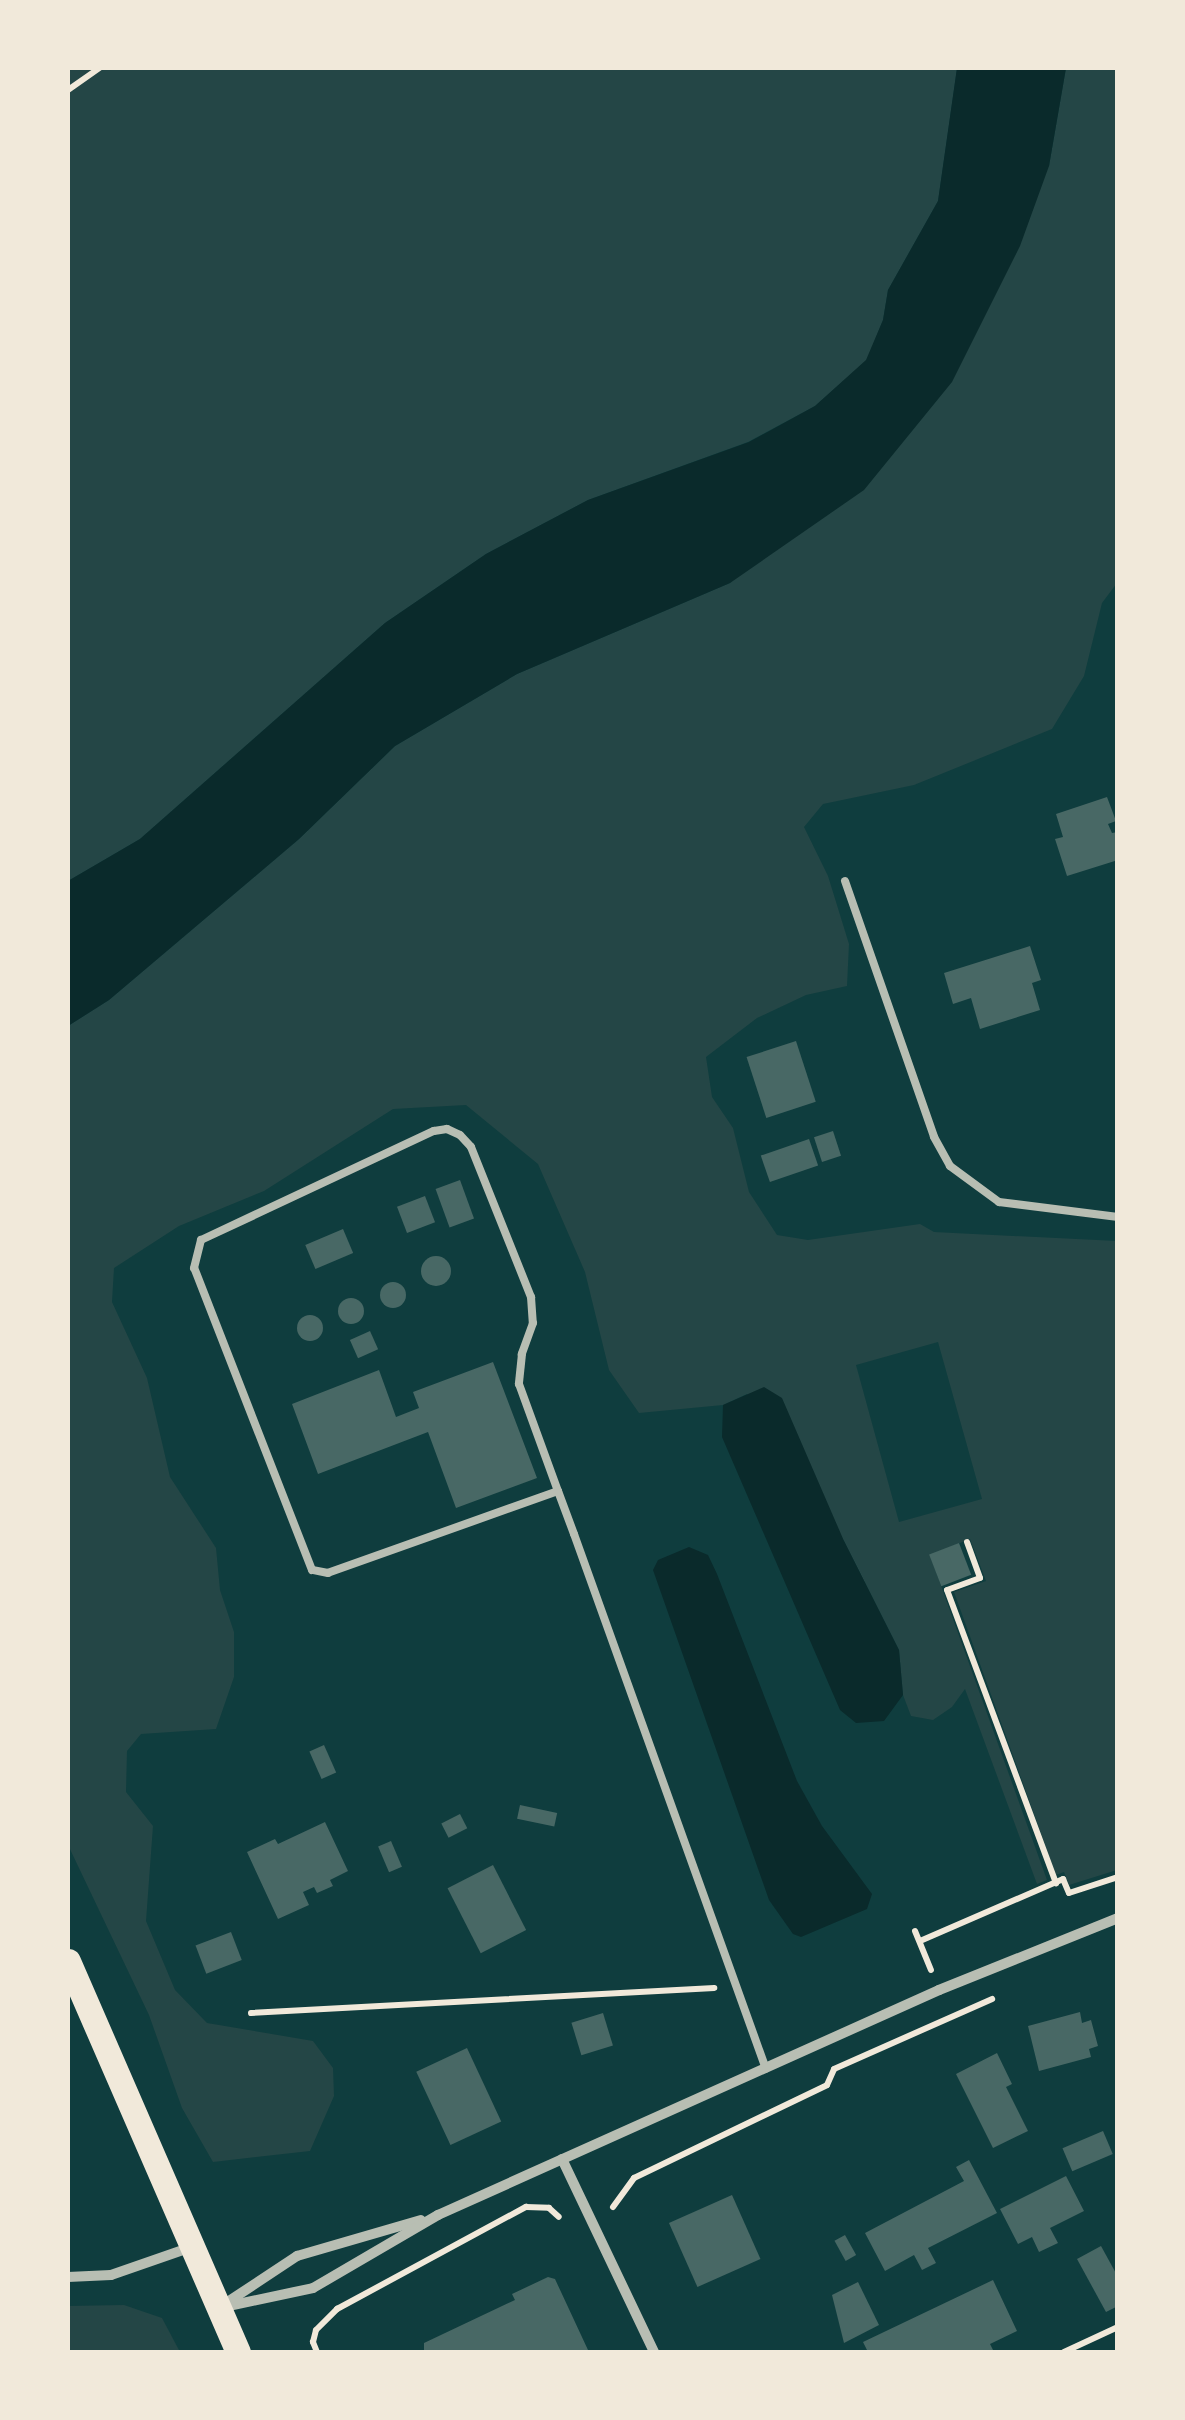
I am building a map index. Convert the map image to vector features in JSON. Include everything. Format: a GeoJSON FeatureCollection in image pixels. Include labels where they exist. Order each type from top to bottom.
{"type":"FeatureCollection","features":[{"type":"Feature","properties":{"kind":"main road"},"geometry":{"type":"LineString","coordinates":[[68,1961],[238,2352]]}},
{"type":"Feature","properties":{"kind":"street"},"geometry":{"type":"LineString","coordinates":[[218,2308],[313,2288],[438,2215],[940,1990],[1118,1918]]}},
{"type":"Feature","properties":{"kind":"street"},"geometry":{"type":"LineString","coordinates":[[562,2159],[654,2352]]}},
{"type":"Feature","properties":{"kind":"street"},"geometry":{"type":"LineString","coordinates":[[218,2308],[296,2256],[438,2215]]}},
{"type":"Feature","properties":{"kind":"street"},"geometry":{"type":"LineString","coordinates":[[68,2277],[111,2275],[190,2248]]}},
{"type":"Feature","properties":{"kind":"lane"},"geometry":{"type":"LineString","coordinates":[[845,882],[934,1136],[950,1166],[999,1202],[1118,1217]]}},
{"type":"Feature","properties":{"kind":"lane"},"geometry":{"type":"LineString","coordinates":[[558,1491],[328,1573],[312,1570],[194,1268],[202,1240],[434,1131],[447,1129],[471,1147],[531,1297],[533,1323],[522,1354],[519,1384],[558,1491],[766,2068]]}},
{"type":"Feature","properties":{"kind":"path"},"geometry":{"type":"LineString","coordinates":[[68,90],[100,68]]}},
{"type":"Feature","properties":{"kind":"path"},"geometry":{"type":"LineString","coordinates":[[967,1542],[980,1578],[948,1590],[1056,1883]]}},
{"type":"Feature","properties":{"kind":"path"},"geometry":{"type":"LineString","coordinates":[[920,1942],[1064,1879],[1069,1893],[1118,1877]]}},
{"type":"Feature","properties":{"kind":"path"},"geometry":{"type":"LineString","coordinates":[[915,1931],[940,1990]]}},
{"type":"Feature","properties":{"kind":"path"},"geometry":{"type":"LineString","coordinates":[[251,2012],[736,1985]]}},
{"type":"Feature","properties":{"kind":"path"},"geometry":{"type":"LineString","coordinates":[[619,2220],[612,2203],[634,2178],[828,2085],[834,2068],[1010,1990]]}},
{"type":"Feature","properties":{"kind":"path"},"geometry":{"type":"LineString","coordinates":[[318,2352],[313,2342],[316,2330],[336,2309],[526,2208],[549,2208],[564,2226]]}},
{"type":"Feature","properties":{"kind":"path"},"geometry":{"type":"LineString","coordinates":[[1064,2352],[1118,2327]]}},
{"type":"Feature","properties":{"kind":"shaded area"},"geometry":{"type":"Polygon","coordinates":[[[68,68],[957,68],[938,201],[888,290],[883,320],[867,360],[815,406],[748,442],[588,500],[486,554],[385,623],[140,839],[68,881],[68,68]]]}},
{"type":"Feature","properties":{"kind":"shaded area"},"geometry":{"type":"Polygon","coordinates":[[[957,68],[1066,68],[1049,166],[1020,246],[952,382],[864,490],[730,583],[517,674],[395,746],[299,839],[109,1000],[68,1026],[68,881],[140,839],[385,623],[486,554],[588,500],[749,442],[815,406],[866,360],[883,320],[888,290],[938,201],[957,68]]]}},
{"type":"Feature","properties":{"kind":"shaded area"},"geometry":{"type":"Polygon","coordinates":[[[1066,68],[1117,68],[1117,583],[1102,603],[1084,676],[1052,729],[914,785],[823,804],[804,827],[828,876],[849,944],[847,986],[806,995],[757,1018],[706,1057],[712,1097],[733,1128],[749,1192],[777,1235],[808,1240],[920,1224],[934,1232],[1117,1241],[1117,1870],[1069,1885],[1064,1872],[1056,1875],[954,1592],[986,1581],[970,1539],[930,1555],[1047,1880],[1037,1884],[965,1689],[952,1707],[933,1720],[911,1716],[903,1695],[899,1650],[844,1541],[747,1394],[723,1405],[639,1413],[609,1370],[585,1272],[538,1164],[466,1105],[393,1109],[264,1191],[179,1226],[114,1268],[112,1302],[147,1378],[170,1477],[216,1548],[220,1590],[234,1632],[234,1677],[216,1729],[141,1734],[127,1751],[126,1792],[153,1826],[146,1921],[175,1990],[207,2023],[313,2041],[333,2068],[334,2096],[310,2151],[213,2162],[182,2108],[149,2015],[68,1845],[68,1026],[109,1000],[299,839],[395,746],[517,674],[730,583],[1049,166],[1066,68]],[[938,1342],[856,1365],[899,1522],[982,1499],[938,1342]]]}},
{"type":"Feature","properties":{"kind":"shaded area"},"geometry":{"type":"Polygon","coordinates":[[[764,1387],[782,1398],[844,1541],[899,1650],[903,1695],[884,1721],[856,1723],[840,1710],[722,1437],[723,1405],[764,1387]]]}},
{"type":"Feature","properties":{"kind":"shaded area"},"geometry":{"type":"Polygon","coordinates":[[[689,1547],[708,1555],[717,1574],[797,1781],[822,1826],[872,1894],[867,1909],[801,1937],[793,1934],[769,1900],[653,1570],[658,1560],[689,1547]]]}},
{"type":"Feature","properties":{"kind":"shaded area"},"geometry":{"type":"Polygon","coordinates":[[[124,2305],[162,2318],[180,2352],[68,2352],[68,2306],[124,2305]]]}},
{"type":"Feature","properties":{"kind":"building"},"geometry":{"type":"Polygon","coordinates":[[[1107,797],[1116,821],[1108,824],[1112,833],[1118,832],[1118,860],[1067,876],[1055,839],[1063,837],[1056,814],[1107,797]]]}},
{"type":"Feature","properties":{"kind":"building"},"geometry":{"type":"Polygon","coordinates":[[[1030,946],[1041,980],[1032,983],[1040,1010],[980,1029],[971,998],[953,1004],[944,973],[1030,946]]]}},
{"type":"Feature","properties":{"kind":"building"},"geometry":{"type":"Polygon","coordinates":[[[796,1041],[816,1102],[766,1118],[747,1057],[796,1041]]]}},
{"type":"Feature","properties":{"kind":"building"},"geometry":{"type":"Polygon","coordinates":[[[833,1131],[841,1156],[822,1162],[814,1137],[833,1131]]]}},
{"type":"Feature","properties":{"kind":"building"},"geometry":{"type":"Polygon","coordinates":[[[809,1139],[818,1165],[770,1182],[761,1156],[809,1139]]]}},
{"type":"Feature","properties":{"kind":"building"},"geometry":{"type":"Polygon","coordinates":[[[460,1180],[474,1219],[450,1227],[436,1189],[460,1180]]]}},
{"type":"Feature","properties":{"kind":"building"},"geometry":{"type":"Polygon","coordinates":[[[425,1196],[435,1222],[407,1233],[397,1207],[425,1196]]]}},
{"type":"Feature","properties":{"kind":"building"},"geometry":{"type":"Polygon","coordinates":[[[343,1229],[353,1253],[315,1269],[305,1245],[343,1229]]]}},
{"type":"Feature","properties":{"kind":"building"},"geometry":{"type":"Polygon","coordinates":[[[436,1256],[447,1260],[451,1271],[447,1282],[436,1286],[425,1282],[421,1271],[425,1260],[436,1256]]]}},
{"type":"Feature","properties":{"kind":"building"},"geometry":{"type":"Polygon","coordinates":[[[393,1282],[402,1286],[406,1295],[402,1304],[393,1308],[384,1304],[380,1295],[384,1286],[393,1282]]]}},
{"type":"Feature","properties":{"kind":"building"},"geometry":{"type":"Polygon","coordinates":[[[351,1298],[360,1302],[364,1311],[360,1320],[351,1324],[342,1320],[338,1311],[342,1302],[351,1298]]]}},
{"type":"Feature","properties":{"kind":"building"},"geometry":{"type":"Polygon","coordinates":[[[310,1315],[319,1319],[323,1328],[319,1337],[310,1341],[301,1337],[297,1328],[301,1319],[310,1315]]]}},
{"type":"Feature","properties":{"kind":"building"},"geometry":{"type":"Polygon","coordinates":[[[370,1331],[378,1349],[358,1358],[350,1340],[370,1331]]]}},
{"type":"Feature","properties":{"kind":"building"},"geometry":{"type":"Polygon","coordinates":[[[493,1362],[537,1478],[456,1508],[428,1432],[318,1474],[292,1404],[379,1370],[396,1417],[419,1408],[413,1392],[493,1362]]]}},
{"type":"Feature","properties":{"kind":"building"},"geometry":{"type":"Polygon","coordinates":[[[959,1543],[971,1575],[941,1586],[929,1554],[959,1543]]]}},
{"type":"Feature","properties":{"kind":"building"},"geometry":{"type":"Polygon","coordinates":[[[324,1745],[336,1772],[322,1779],[309,1752],[324,1745]]]}},
{"type":"Feature","properties":{"kind":"building"},"geometry":{"type":"Polygon","coordinates":[[[520,1805],[557,1813],[554,1827],[517,1819],[520,1805]]]}},
{"type":"Feature","properties":{"kind":"building"},"geometry":{"type":"Polygon","coordinates":[[[460,1814],[467,1828],[449,1838],[441,1824],[460,1814]]]}},
{"type":"Feature","properties":{"kind":"building"},"geometry":{"type":"Polygon","coordinates":[[[325,1822],[348,1871],[330,1880],[333,1886],[317,1893],[314,1887],[303,1892],[309,1905],[278,1919],[247,1852],[275,1839],[278,1844],[325,1822]]]}},
{"type":"Feature","properties":{"kind":"building"},"geometry":{"type":"Polygon","coordinates":[[[391,1841],[402,1867],[389,1872],[378,1846],[391,1841]]]}},
{"type":"Feature","properties":{"kind":"building"},"geometry":{"type":"Polygon","coordinates":[[[493,1865],[526,1930],[481,1953],[448,1888],[493,1865]]]}},
{"type":"Feature","properties":{"kind":"building"},"geometry":{"type":"Polygon","coordinates":[[[231,1932],[242,1960],[206,1974],[196,1946],[231,1932]]]}},
{"type":"Feature","properties":{"kind":"building"},"geometry":{"type":"Polygon","coordinates":[[[1080,2012],[1082,2023],[1091,2020],[1098,2046],[1089,2049],[1091,2057],[1039,2071],[1028,2026],[1080,2012]]]}},
{"type":"Feature","properties":{"kind":"building"},"geometry":{"type":"Polygon","coordinates":[[[603,2013],[613,2046],[581,2055],[571,2023],[603,2013]]]}},
{"type":"Feature","properties":{"kind":"building"},"geometry":{"type":"Polygon","coordinates":[[[467,2048],[501,2121],[450,2145],[416,2072],[467,2048]]]}},
{"type":"Feature","properties":{"kind":"building"},"geometry":{"type":"Polygon","coordinates":[[[997,2053],[1012,2084],[1006,2087],[1028,2131],[993,2148],[956,2074],[997,2053]]]}},
{"type":"Feature","properties":{"kind":"building"},"geometry":{"type":"Polygon","coordinates":[[[1103,2131],[1113,2154],[1072,2171],[1062,2148],[1103,2131]]]}},
{"type":"Feature","properties":{"kind":"building"},"geometry":{"type":"Polygon","coordinates":[[[969,2160],[997,2213],[928,2248],[936,2263],[922,2270],[914,2255],[885,2271],[865,2233],[964,2181],[956,2167],[969,2160]]]}},
{"type":"Feature","properties":{"kind":"building"},"geometry":{"type":"Polygon","coordinates":[[[1066,2176],[1084,2211],[1050,2228],[1058,2243],[1039,2252],[1032,2237],[1018,2244],[1000,2209],[1066,2176]]]}},
{"type":"Feature","properties":{"kind":"building"},"geometry":{"type":"Polygon","coordinates":[[[732,2195],[760,2259],[697,2287],[669,2223],[732,2195]]]}},
{"type":"Feature","properties":{"kind":"building"},"geometry":{"type":"Polygon","coordinates":[[[845,2235],[856,2255],[846,2261],[835,2241],[845,2235]]]}},
{"type":"Feature","properties":{"kind":"building"},"geometry":{"type":"Polygon","coordinates":[[[1101,2246],[1118,2277],[1118,2306],[1106,2312],[1077,2259],[1101,2246]]]}},
{"type":"Feature","properties":{"kind":"building"},"geometry":{"type":"Polygon","coordinates":[[[548,2277],[555,2279],[588,2350],[424,2352],[424,2343],[515,2300],[512,2294],[548,2277]]]}},
{"type":"Feature","properties":{"kind":"building"},"geometry":{"type":"Polygon","coordinates":[[[993,2280],[1017,2331],[990,2344],[994,2352],[868,2352],[863,2342],[993,2280]]]}},
{"type":"Feature","properties":{"kind":"building"},"geometry":{"type":"Polygon","coordinates":[[[858,2282],[879,2325],[844,2343],[832,2295],[858,2282]]]}}]}
